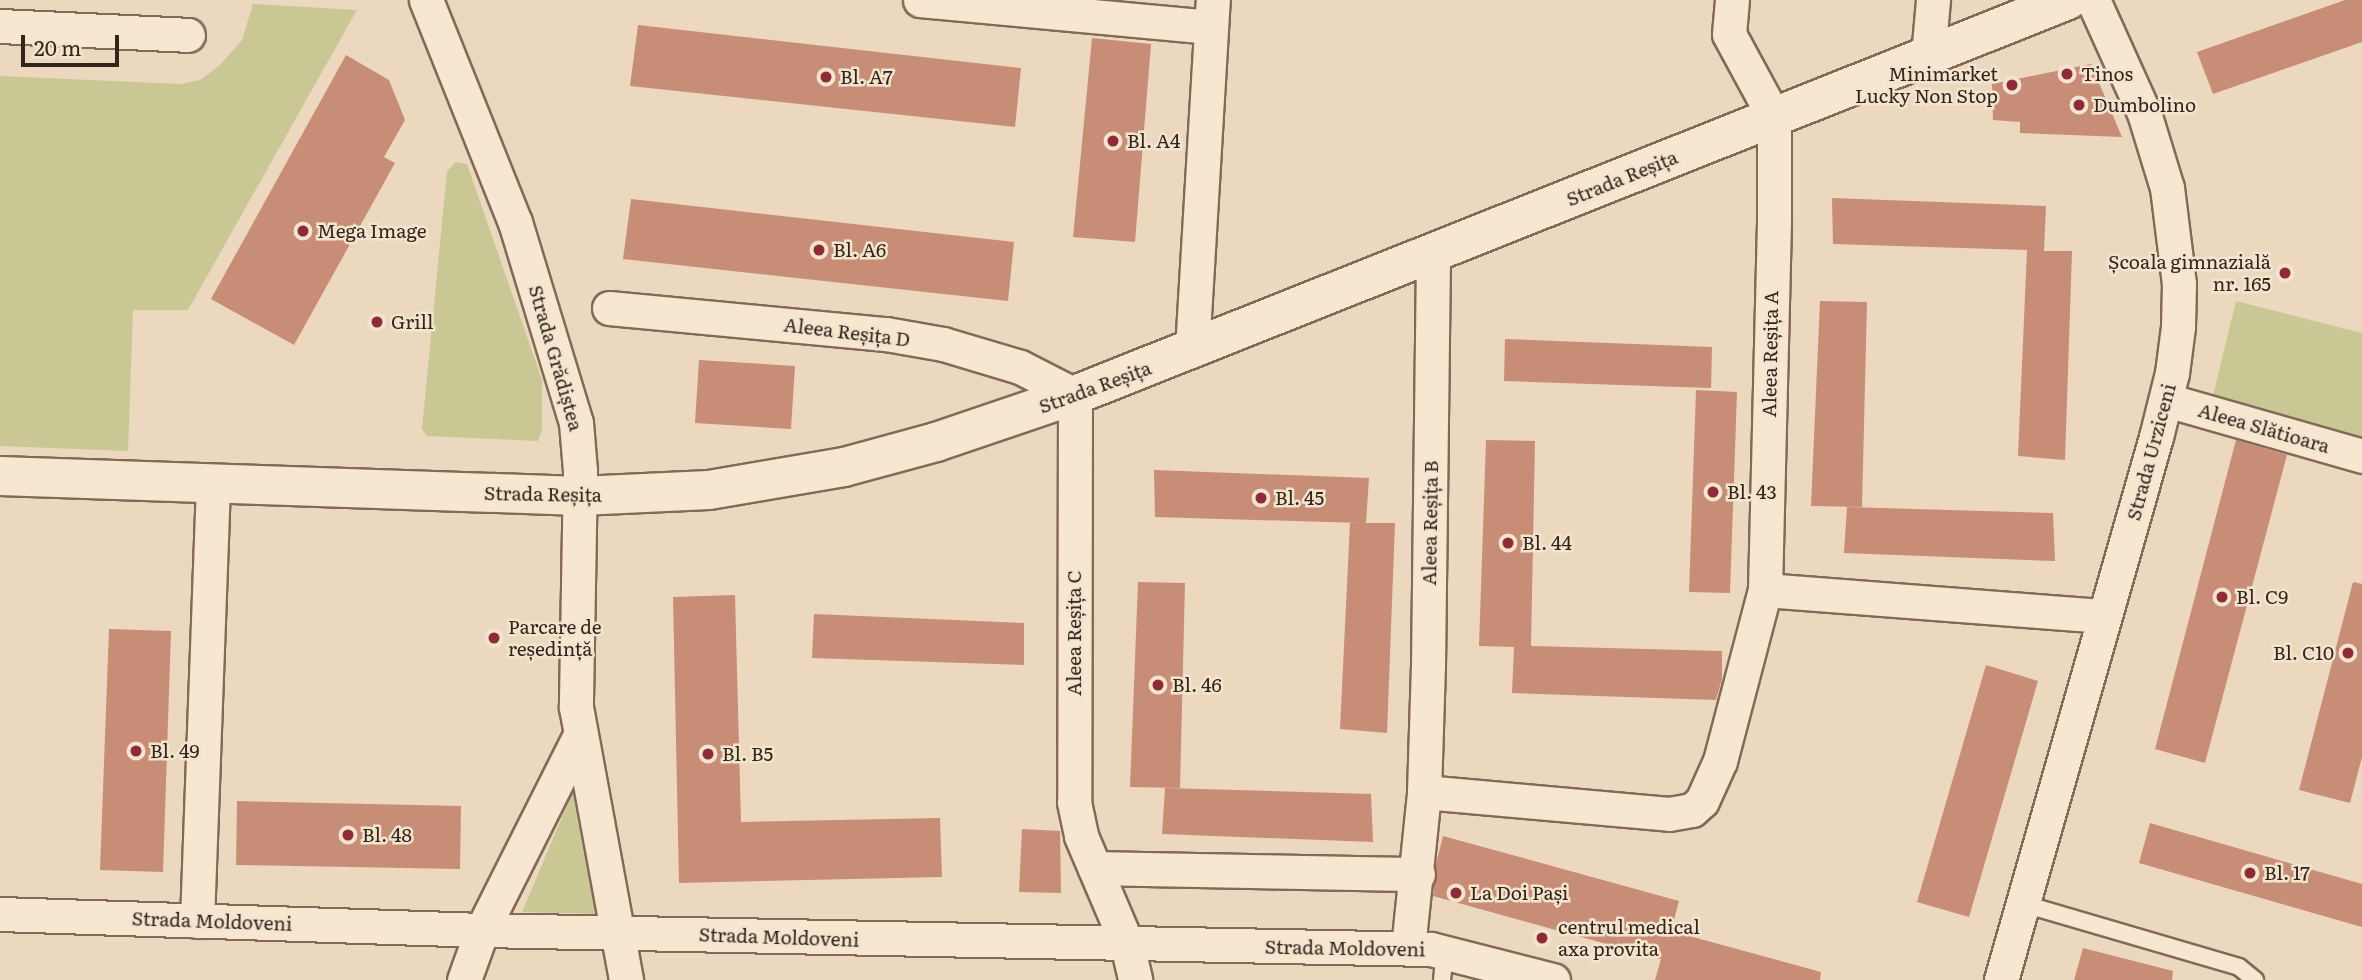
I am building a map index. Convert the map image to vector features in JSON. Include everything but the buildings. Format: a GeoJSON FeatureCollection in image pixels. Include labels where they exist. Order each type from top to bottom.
{"type":"FeatureCollection","features":[{"type":"Feature","properties":{"kind":"street","name":"Strada Grădiștea"},"geometry":{"type":"LineString","coordinates":[[426,0],[515,222],[566,381],[579,438],[576,707],[626,980]]}},
{"type":"Feature","properties":{"kind":"street"},"geometry":{"type":"LineString","coordinates":[[920,0],[1212,13],[1192,350]]}},
{"type":"Feature","properties":{"kind":"street"},"geometry":{"type":"LineString","coordinates":[[1732,0],[1729,34],[1774,117]]}},
{"type":"Feature","properties":{"kind":"street"},"geometry":{"type":"LineString","coordinates":[[1928,56],[1933,0]]}},
{"type":"Feature","properties":{"kind":"street","name":"Strada Reșița"},"geometry":{"type":"LineString","coordinates":[[0,476],[580,496],[709,490],[800,476],[924,446],[1074,395],[2068,0]]}},
{"type":"Feature","properties":{"kind":"street","name":"Strada Urziceni"},"geometry":{"type":"LineString","coordinates":[[2001,980],[2166,400],[2178,327],[2179,284],[2167,188],[2144,113],[2093,0]]}},
{"type":"Feature","properties":{"kind":"street"},"geometry":{"type":"LineString","coordinates":[[0,26],[188,35]]}},
{"type":"Feature","properties":{"kind":"street","name":"Aleea Reșița A"},"geometry":{"type":"LineString","coordinates":[[1763,598],[1774,117]]}},
{"type":"Feature","properties":{"kind":"street","name":"Aleea Reșița B"},"geometry":{"type":"LineString","coordinates":[[1408,948],[1418,874],[1424,792],[1433,254]]}},
{"type":"Feature","properties":{"kind":"street","name":"Aleea Reșița D"},"geometry":{"type":"LineString","coordinates":[[610,308],[886,334],[943,345],[1020,367],[1074,395]]}},
{"type":"Feature","properties":{"kind":"street","name":"Aleea Reșița C"},"geometry":{"type":"LineString","coordinates":[[1074,395],[1074,802],[1081,836],[1127,944],[1135,980]]}},
{"type":"Feature","properties":{"kind":"street","name":"Aleea Slătioara"},"geometry":{"type":"LineString","coordinates":[[2166,400],[2362,456]]}},
{"type":"Feature","properties":{"kind":"street"},"geometry":{"type":"LineString","coordinates":[[197,921],[213,483]]}},
{"type":"Feature","properties":{"kind":"street"},"geometry":{"type":"LineString","coordinates":[[1424,792],[1669,814],[1692,810],[1702,801],[1720,761],[1763,598],[2105,617]]}},
{"type":"Feature","properties":{"kind":"street"},"geometry":{"type":"LineString","coordinates":[[464,980],[482,930],[580,735]]}},
{"type":"Feature","properties":{"kind":"street"},"geometry":{"type":"LineString","coordinates":[[1095,868],[1418,874]]}},
{"type":"Feature","properties":{"kind":"street","name":"Strada Moldoveni"},"geometry":{"type":"LineString","coordinates":[[0,914],[482,930],[1408,948],[1443,966],[1553,980]]}},
{"type":"Feature","properties":{"kind":"lane"},"geometry":{"type":"LineString","coordinates":[[2024,904],[2239,967],[2255,980]]}},
{"type":"Feature","properties":{"kind":"shaded area"},"geometry":{"type":"Polygon","coordinates":[[[253,4],[357,10],[188,310],[133,310],[128,451],[0,446],[0,76],[180,84],[200,80],[220,65],[242,40],[253,4]]]}},
{"type":"Feature","properties":{"kind":"shaded area"},"geometry":{"type":"Polygon","coordinates":[[[456,162],[467,164],[542,380],[542,429],[538,441],[427,436],[422,429],[447,171],[456,162]]]}},
{"type":"Feature","properties":{"kind":"shaded area"},"geometry":{"type":"Polygon","coordinates":[[[2236,301],[2362,333],[2362,442],[2211,404],[2236,301]]]}},
{"type":"Feature","properties":{"kind":"shaded area"},"geometry":{"type":"Polygon","coordinates":[[[578,780],[600,914],[522,912],[560,822],[578,780]]]}},
{"type":"Feature","properties":{"kind":"place","name":"Tinos"},"geometry":{"type":"Point","coordinates":[2067,74]}},
{"type":"Feature","properties":{"kind":"place","name":"Bl. A7"},"geometry":{"type":"Point","coordinates":[826,77]}},
{"type":"Feature","properties":{"kind":"place","name":"Minimarket Lucky Non Stop"},"geometry":{"type":"Point","coordinates":[2012,85]}},
{"type":"Feature","properties":{"kind":"place","name":"Dumbolino"},"geometry":{"type":"Point","coordinates":[2079,105]}},
{"type":"Feature","properties":{"kind":"place","name":"Bl. A4"},"geometry":{"type":"Point","coordinates":[1113,141]}},
{"type":"Feature","properties":{"kind":"place","name":"Mega Image"},"geometry":{"type":"Point","coordinates":[303,231]}},
{"type":"Feature","properties":{"kind":"place","name":"Bl. A6"},"geometry":{"type":"Point","coordinates":[819,250]}},
{"type":"Feature","properties":{"kind":"place","name":"Școala gimnazială nr. 165"},"geometry":{"type":"Point","coordinates":[2285,273]}},
{"type":"Feature","properties":{"kind":"place","name":"Grill"},"geometry":{"type":"Point","coordinates":[377,322]}},
{"type":"Feature","properties":{"kind":"place","name":"Bl. 43"},"geometry":{"type":"Point","coordinates":[1713,492]}},
{"type":"Feature","properties":{"kind":"place","name":"Bl. 45"},"geometry":{"type":"Point","coordinates":[1261,498]}},
{"type":"Feature","properties":{"kind":"place","name":"Bl. 44"},"geometry":{"type":"Point","coordinates":[1508,543]}},
{"type":"Feature","properties":{"kind":"place","name":"Bl. C9"},"geometry":{"type":"Point","coordinates":[2222,597]}},
{"type":"Feature","properties":{"kind":"place","name":"Parcare de reședință"},"geometry":{"type":"Point","coordinates":[494,638]}},
{"type":"Feature","properties":{"kind":"place","name":"Bl. C10"},"geometry":{"type":"Point","coordinates":[2348,653]}},
{"type":"Feature","properties":{"kind":"place","name":"Bl. 46"},"geometry":{"type":"Point","coordinates":[1158,685]}},
{"type":"Feature","properties":{"kind":"place","name":"Bl. 49"},"geometry":{"type":"Point","coordinates":[136,751]}},
{"type":"Feature","properties":{"kind":"place","name":"Bl. B5"},"geometry":{"type":"Point","coordinates":[708,754]}},
{"type":"Feature","properties":{"kind":"place","name":"Bl. 48"},"geometry":{"type":"Point","coordinates":[348,835]}},
{"type":"Feature","properties":{"kind":"place","name":"Bl. 17"},"geometry":{"type":"Point","coordinates":[2250,873]}},
{"type":"Feature","properties":{"kind":"place","name":"La Doi Pași"},"geometry":{"type":"Point","coordinates":[1456,893]}},
{"type":"Feature","properties":{"kind":"place","name":"centrul medical axa provita"},"geometry":{"type":"Point","coordinates":[1542,938]}}]}
